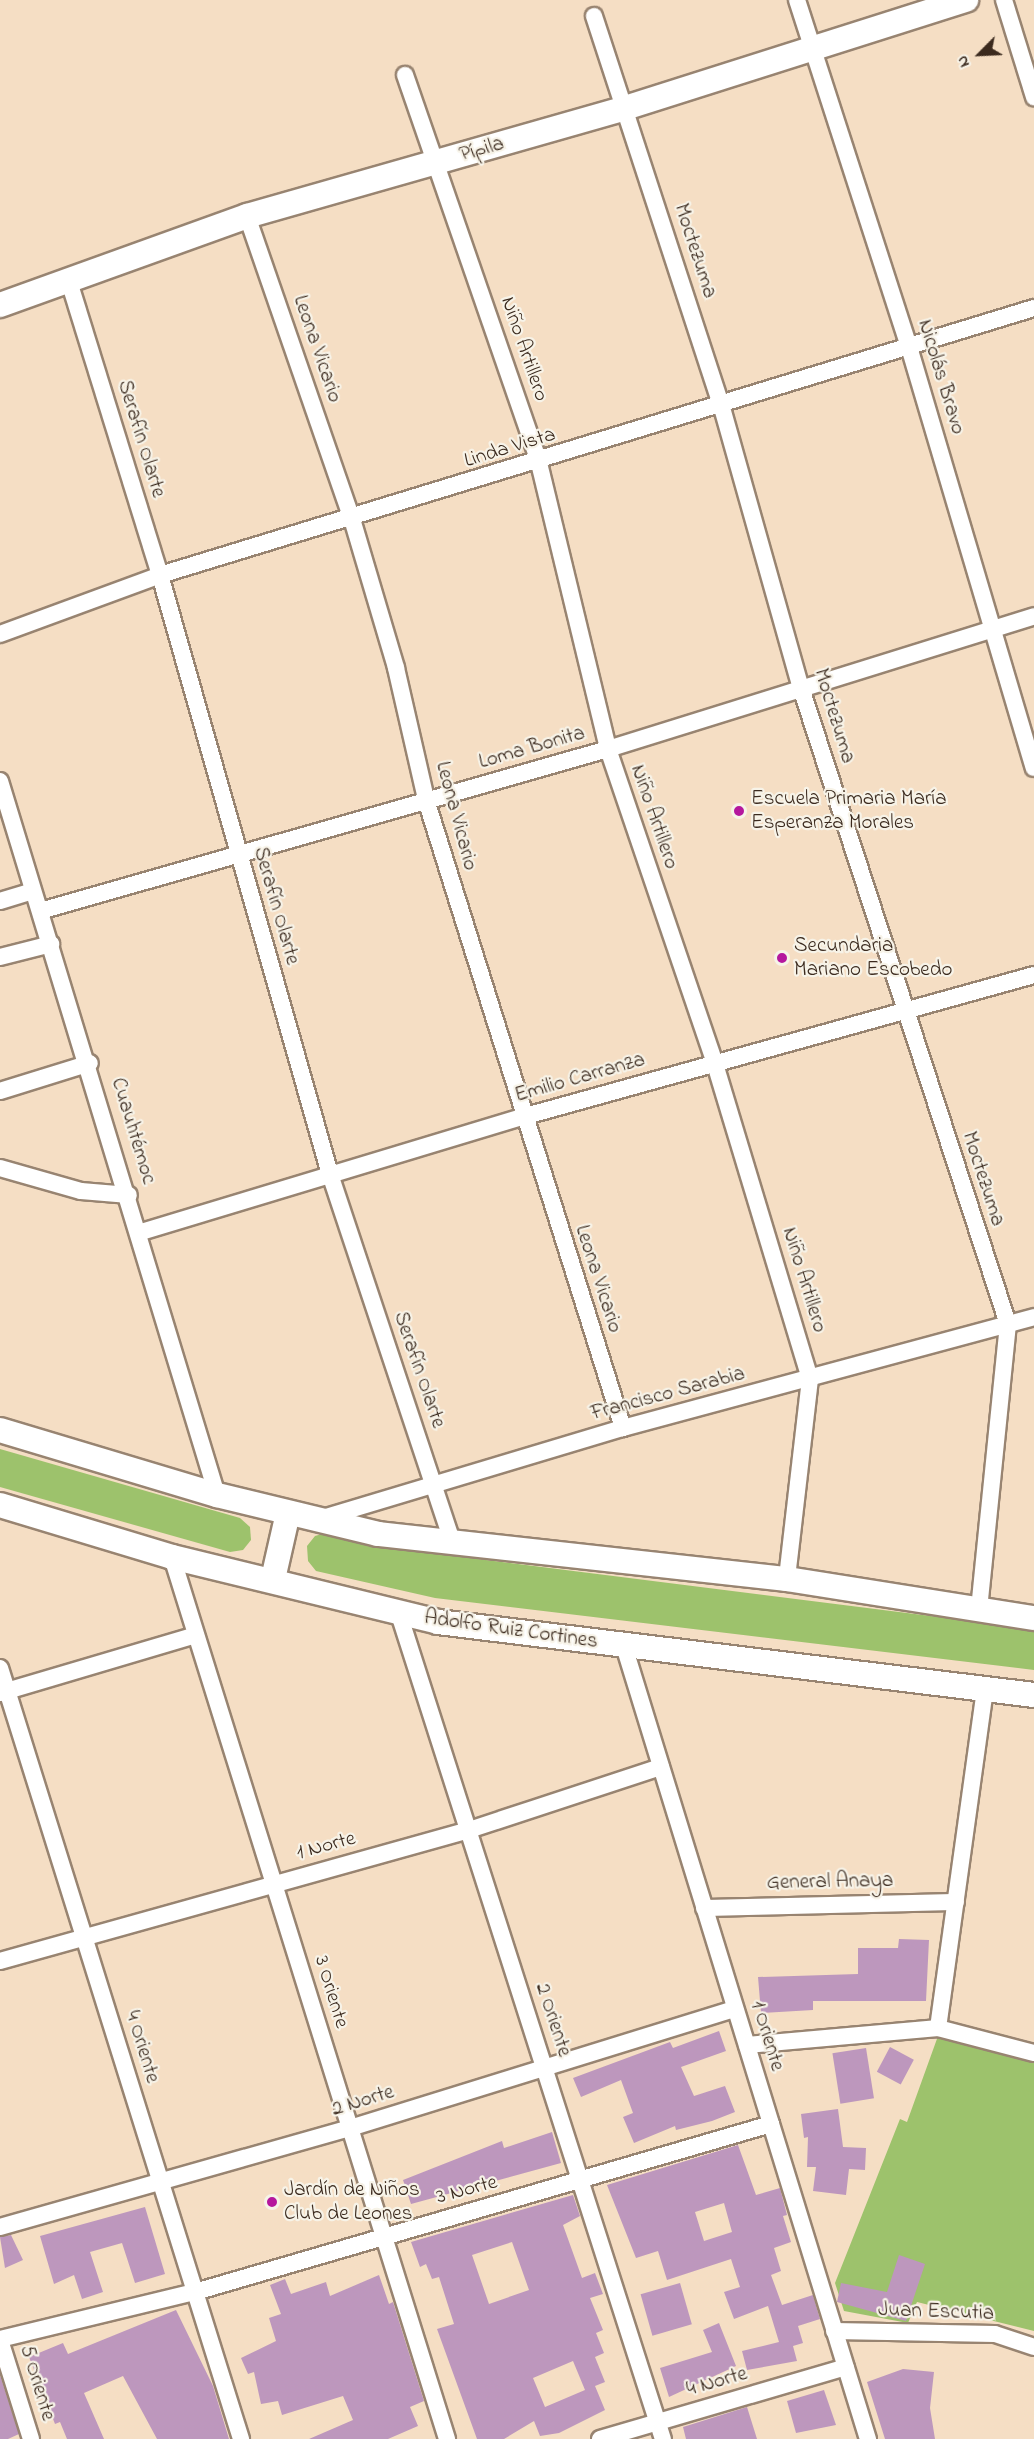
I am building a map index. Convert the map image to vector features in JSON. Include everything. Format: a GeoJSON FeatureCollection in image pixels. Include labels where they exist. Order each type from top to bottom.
{"type":"FeatureCollection","features":[{"type":"Feature","properties":{"kind":"main road","name":"Pípila"},"geometry":{"type":"LineString","coordinates":[[0,305],[68,278],[247,216],[436,164],[625,108],[813,45],[966,0]]}},
{"type":"Feature","properties":{"kind":"main road"},"geometry":{"type":"LineString","coordinates":[[0,1430],[217,1495],[315,1520],[453,1543],[787,1579],[1034,1618]]}},
{"type":"Feature","properties":{"kind":"main road","name":"Adolfo Ruiz Cortines"},"geometry":{"type":"LineString","coordinates":[[0,1505],[172,1557],[273,1579],[399,1614],[624,1646],[1034,1695]]}},
{"type":"Feature","properties":{"kind":"main road"},"geometry":{"type":"LineString","coordinates":[[273,1579],[288,1513]]}},
{"type":"Feature","properties":{"kind":"street","name":"Nicolás Bravo"},"geometry":{"type":"LineString","coordinates":[[797,0],[909,347],[1034,768]]}},
{"type":"Feature","properties":{"kind":"street"},"geometry":{"type":"LineString","coordinates":[[1004,0],[1034,97]]}},
{"type":"Feature","properties":{"kind":"street","name":"Moctezuma"},"geometry":{"type":"LineString","coordinates":[[594,16],[721,404],[801,688],[903,1009],[1008,1324],[979,1611]]}},
{"type":"Feature","properties":{"kind":"street","name":"Niño Artillero"},"geometry":{"type":"LineString","coordinates":[[405,75],[539,463],[608,749],[715,1064],[810,1379],[787,1579]]}},
{"type":"Feature","properties":{"kind":"street","name":"Leona Vicario"},"geometry":{"type":"LineString","coordinates":[[247,216],[352,519],[396,668],[428,803],[522,1117],[623,1428]]}},
{"type":"Feature","properties":{"kind":"street","name":"Serafín Olarte"},"geometry":{"type":"LineString","coordinates":[[68,278],[160,575],[330,1174],[453,1543]]}},
{"type":"Feature","properties":{"kind":"street","name":"Linda Vista"},"geometry":{"type":"LineString","coordinates":[[0,634],[160,575],[539,463],[721,404],[1034,308]]}},
{"type":"Feature","properties":{"kind":"street","name":"Loma Bonita"},"geometry":{"type":"LineString","coordinates":[[40,911],[237,852],[428,803],[1034,616]]}},
{"type":"Feature","properties":{"kind":"street","name":"Cuauhtémoc"},"geometry":{"type":"LineString","coordinates":[[0,781],[33,891],[90,1063],[217,1495]]}},
{"type":"Feature","properties":{"kind":"street"},"geometry":{"type":"LineString","coordinates":[[0,901],[33,891]]}},
{"type":"Feature","properties":{"kind":"street"},"geometry":{"type":"LineString","coordinates":[[0,957],[51,944]]}},
{"type":"Feature","properties":{"kind":"street","name":"Emilio Carranza"},"geometry":{"type":"LineString","coordinates":[[141,1232],[522,1117],[903,1009],[1034,975]]}},
{"type":"Feature","properties":{"kind":"street"},"geometry":{"type":"LineString","coordinates":[[0,1091],[90,1063]]}},
{"type":"Feature","properties":{"kind":"street"},"geometry":{"type":"LineString","coordinates":[[0,1168],[81,1191],[129,1195]]}},
{"type":"Feature","properties":{"kind":"street","name":"Francisco Sarabia"},"geometry":{"type":"LineString","coordinates":[[315,1520],[623,1428],[1034,1317]]}},
{"type":"Feature","properties":{"kind":"street","name":"3 Oriente"},"geometry":{"type":"LineString","coordinates":[[172,1557],[447,2439]]}},
{"type":"Feature","properties":{"kind":"street","name":"2 Oriente"},"geometry":{"type":"LineString","coordinates":[[399,1614],[663,2439]]}},
{"type":"Feature","properties":{"kind":"street"},"geometry":{"type":"LineString","coordinates":[[4,1692],[196,1635]]}},
{"type":"Feature","properties":{"kind":"street","name":"1 Oriente"},"geometry":{"type":"LineString","coordinates":[[624,1646],[868,2439]]}},
{"type":"Feature","properties":{"kind":"street","name":"4 Oriente"},"geometry":{"type":"LineString","coordinates":[[0,1668],[4,1692],[84,1936],[241,2439]]}},
{"type":"Feature","properties":{"kind":"street"},"geometry":{"type":"LineString","coordinates":[[938,2028],[985,1688]]}},
{"type":"Feature","properties":{"kind":"street","name":"1 Norte"},"geometry":{"type":"LineString","coordinates":[[0,1961],[469,1830],[661,1767]]}},
{"type":"Feature","properties":{"kind":"street","name":"General Anaya"},"geometry":{"type":"LineString","coordinates":[[704,1908],[956,1902]]}},
{"type":"Feature","properties":{"kind":"street","name":"2 Norte"},"geometry":{"type":"LineString","coordinates":[[0,2227],[350,2128],[735,2009]]}},
{"type":"Feature","properties":{"kind":"street"},"geometry":{"type":"LineString","coordinates":[[747,2045],[938,2028],[1034,2053]]}},
{"type":"Feature","properties":{"kind":"street","name":"3 Norte"},"geometry":{"type":"LineString","coordinates":[[0,2340],[195,2292],[384,2236],[581,2182],[771,2124]]}},
{"type":"Feature","properties":{"kind":"street","name":"Juan Escutia"},"geometry":{"type":"LineString","coordinates":[[834,2331],[995,2334],[1034,2347]]}},
{"type":"Feature","properties":{"kind":"street","name":"5 Oriente"},"geometry":{"type":"LineString","coordinates":[[0,2340],[31,2439]]}},
{"type":"Feature","properties":{"kind":"street","name":"4 Norte"},"geometry":{"type":"LineString","coordinates":[[600,2439],[846,2367]]}},
{"type":"Feature","properties":{"kind":"green space"},"geometry":{"type":"Polygon","coordinates":[[[0,1449],[240,1518],[250,1527],[251,1540],[243,1550],[230,1552],[0,1487],[0,1449]]]}},
{"type":"Feature","properties":{"kind":"green space"},"geometry":{"type":"Polygon","coordinates":[[[329,1532],[414,1551],[1034,1629],[1034,1670],[435,1598],[316,1571],[308,1561],[307,1546],[315,1536],[329,1532]]]}},
{"type":"Feature","properties":{"kind":"green space"},"geometry":{"type":"Polygon","coordinates":[[[938,2036],[1034,2063],[1034,2331],[917,2302],[908,2323],[844,2311],[835,2283],[900,2119],[907,2122],[938,2036]]]}},
{"type":"Feature","properties":{"kind":"building"},"geometry":{"type":"Polygon","coordinates":[[[899,1939],[929,1940],[926,2001],[813,2001],[813,2010],[761,2013],[758,1977],[858,1974],[858,1948],[898,1948],[899,1939]]]}},
{"type":"Feature","properties":{"kind":"building"},"geometry":{"type":"Polygon","coordinates":[[[719,2031],[726,2051],[681,2067],[694,2096],[725,2086],[735,2112],[712,2121],[676,2130],[675,2126],[634,2143],[623,2117],[633,2113],[621,2080],[581,2097],[573,2078],[670,2042],[673,2048],[719,2031]]]}},
{"type":"Feature","properties":{"kind":"building"},"geometry":{"type":"Polygon","coordinates":[[[890,2047],[914,2060],[901,2084],[877,2072],[890,2047]]]}},
{"type":"Feature","properties":{"kind":"building"},"geometry":{"type":"Polygon","coordinates":[[[866,2048],[874,2098],[840,2104],[832,2053],[866,2048]]]}},
{"type":"Feature","properties":{"kind":"building"},"geometry":{"type":"Polygon","coordinates":[[[838,2109],[843,2147],[866,2148],[865,2170],[849,2169],[846,2195],[813,2191],[816,2167],[807,2167],[808,2137],[804,2138],[801,2114],[838,2109]]]}},
{"type":"Feature","properties":{"kind":"building"},"geometry":{"type":"Polygon","coordinates":[[[552,2132],[561,2163],[411,2204],[403,2180],[502,2141],[504,2148],[552,2132]]]}},
{"type":"Feature","properties":{"kind":"building"},"geometry":{"type":"Polygon","coordinates":[[[738,2145],[756,2195],[780,2188],[787,2215],[783,2216],[791,2242],[774,2248],[781,2271],[771,2275],[782,2305],[813,2295],[820,2319],[798,2326],[803,2343],[793,2346],[797,2361],[747,2370],[742,2351],[779,2342],[768,2306],[734,2319],[724,2292],[740,2287],[731,2259],[667,2280],[658,2251],[636,2258],[607,2185],[738,2145]],[[724,2203],[695,2212],[704,2241],[732,2232],[724,2203]]]}},
{"type":"Feature","properties":{"kind":"building"},"geometry":{"type":"Polygon","coordinates":[[[573,2195],[580,2216],[563,2225],[582,2278],[595,2273],[603,2294],[590,2298],[603,2330],[596,2333],[604,2353],[595,2357],[605,2382],[595,2386],[605,2410],[559,2433],[540,2436],[534,2421],[504,2439],[477,2439],[437,2329],[454,2324],[439,2277],[432,2279],[426,2264],[420,2267],[411,2242],[573,2195]],[[512,2242],[472,2255],[489,2304],[529,2290],[512,2242]],[[573,2361],[533,2378],[545,2407],[585,2390],[573,2361]]]}},
{"type":"Feature","properties":{"kind":"building"},"geometry":{"type":"Polygon","coordinates":[[[145,2207],[165,2274],[135,2283],[122,2243],[90,2252],[103,2292],[82,2299],[74,2275],[54,2284],[40,2236],[145,2207]]]}},
{"type":"Feature","properties":{"kind":"building"},"geometry":{"type":"Polygon","coordinates":[[[11,2235],[23,2260],[5,2268],[0,2237],[11,2235]]]}},
{"type":"Feature","properties":{"kind":"building"},"geometry":{"type":"Polygon","coordinates":[[[899,2255],[925,2264],[906,2321],[837,2302],[841,2283],[887,2292],[899,2255]]]}},
{"type":"Feature","properties":{"kind":"building"},"geometry":{"type":"Polygon","coordinates":[[[379,2275],[389,2304],[393,2302],[424,2401],[410,2407],[418,2426],[388,2439],[309,2439],[353,2420],[343,2396],[282,2415],[278,2401],[261,2404],[254,2372],[248,2374],[241,2358],[276,2341],[269,2318],[281,2314],[270,2285],[285,2279],[291,2294],[326,2282],[330,2296],[379,2275]]]}},
{"type":"Feature","properties":{"kind":"building"},"geometry":{"type":"Polygon","coordinates":[[[680,2283],[692,2324],[652,2336],[641,2294],[680,2283]]]}},
{"type":"Feature","properties":{"kind":"building"},"geometry":{"type":"Polygon","coordinates":[[[176,2310],[213,2386],[229,2439],[157,2439],[123,2376],[84,2393],[104,2439],[67,2439],[60,2422],[55,2424],[29,2357],[63,2343],[68,2354],[176,2310]]]}},
{"type":"Feature","properties":{"kind":"building"},"geometry":{"type":"Polygon","coordinates":[[[719,2323],[736,2366],[669,2397],[660,2368],[712,2352],[703,2330],[719,2323]]]}},
{"type":"Feature","properties":{"kind":"building"},"geometry":{"type":"Polygon","coordinates":[[[903,2369],[934,2372],[930,2408],[935,2439],[885,2439],[867,2382],[903,2369]]]}},
{"type":"Feature","properties":{"kind":"building"},"geometry":{"type":"Polygon","coordinates":[[[0,2375],[19,2434],[8,2439],[0,2439],[0,2375]]]}},
{"type":"Feature","properties":{"kind":"building"},"geometry":{"type":"Polygon","coordinates":[[[824,2390],[836,2425],[796,2433],[787,2401],[824,2390]]]}},
{"type":"Feature","properties":{"kind":"building"},"geometry":{"type":"Polygon","coordinates":[[[747,2407],[757,2439],[686,2439],[683,2427],[747,2407]]]}},
{"type":"Feature","properties":{"kind":"place","name":"Escuela Primaria María Esperanza Morales"},"geometry":{"type":"Point","coordinates":[739,811]}},
{"type":"Feature","properties":{"kind":"place","name":"Secundaria Mariano Escobedo"},"geometry":{"type":"Point","coordinates":[782,958]}},
{"type":"Feature","properties":{"kind":"place","name":"Jardín de Niños Club de Leones"},"geometry":{"type":"Point","coordinates":[272,2202]}}]}
